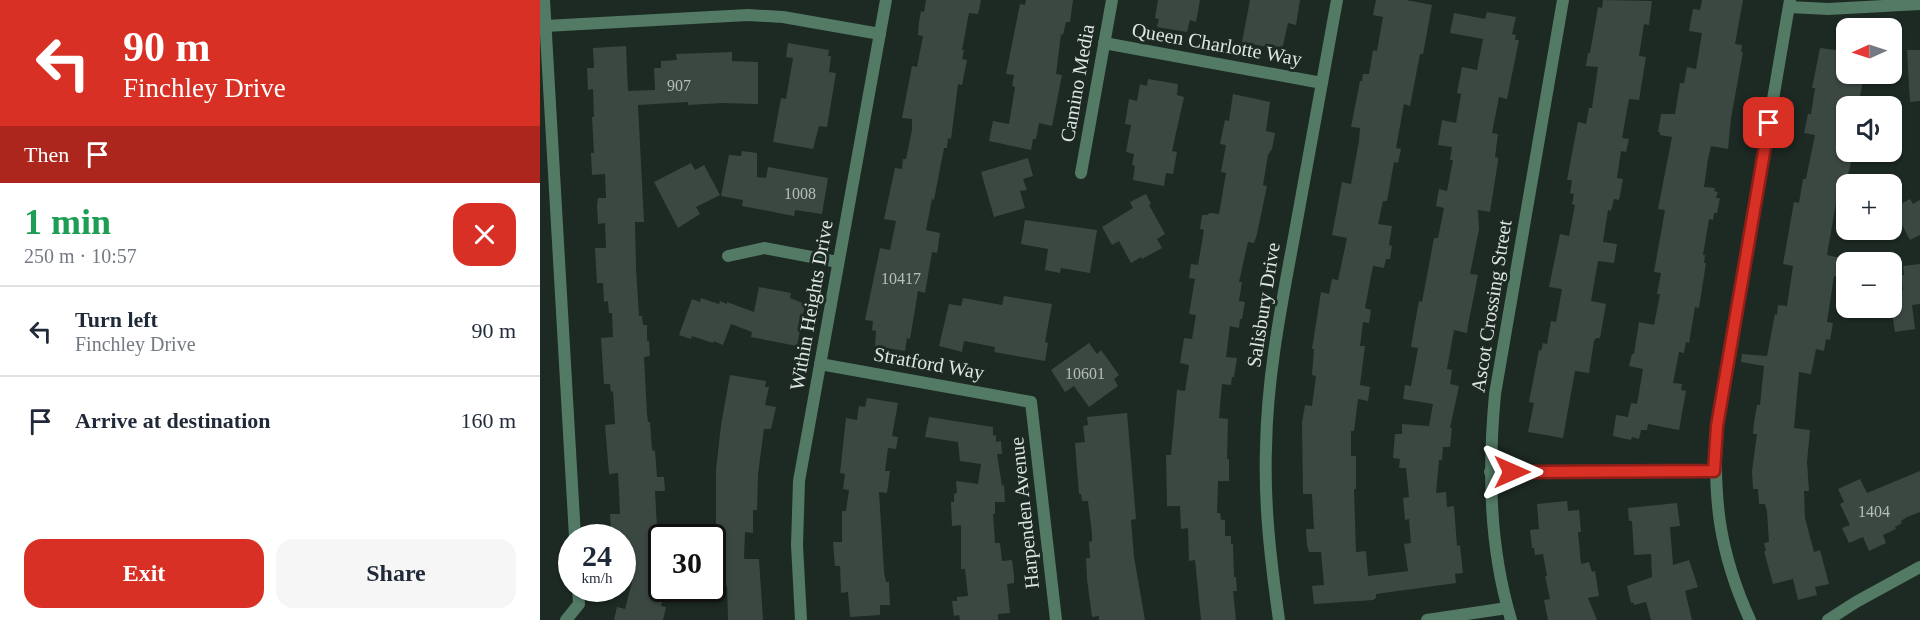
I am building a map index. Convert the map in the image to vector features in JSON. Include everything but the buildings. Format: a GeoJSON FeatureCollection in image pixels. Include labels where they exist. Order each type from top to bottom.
{"type":"FeatureCollection","features":[{"type":"Feature","properties":{"kind":"street"},"geometry":{"type":"LineString","coordinates":[[544,0],[574,524]]}},
{"type":"Feature","properties":{"kind":"street","name":"Within Heights Drive"},"geometry":{"type":"LineString","coordinates":[[801,620],[796,514],[799,481],[886,0]]}},
{"type":"Feature","properties":{"kind":"street","name":"Camino Media"},"geometry":{"type":"LineString","coordinates":[[1081,173],[1112,0]]}},
{"type":"Feature","properties":{"kind":"street","name":"Salisbury Drive"},"geometry":{"type":"LineString","coordinates":[[1279,620],[1266,505],[1269,390],[1276,333],[1337,0]]}},
{"type":"Feature","properties":{"kind":"street","name":"Ascot Crossing Street"},"geometry":{"type":"LineString","coordinates":[[1509,614],[1492,517],[1490,472],[1495,394],[1563,0]]}},
{"type":"Feature","properties":{"kind":"street"},"geometry":{"type":"LineString","coordinates":[[1750,620],[1738,594],[1727,560],[1716,501],[1714,471],[1717,426],[1790,3],[1828,9],[1920,4]]}},
{"type":"Feature","properties":{"kind":"street"},"geometry":{"type":"LineString","coordinates":[[546,26],[748,15],[783,17],[880,34]]}},
{"type":"Feature","properties":{"kind":"street","name":"Queen Charlotte Way"},"geometry":{"type":"LineString","coordinates":[[1104,43],[1322,83]]}},
{"type":"Feature","properties":{"kind":"street"},"geometry":{"type":"LineString","coordinates":[[540,163],[553,162]]}},
{"type":"Feature","properties":{"kind":"street"},"geometry":{"type":"LineString","coordinates":[[728,256],[764,249],[838,262]]}},
{"type":"Feature","properties":{"kind":"street","name":"Stratford Way"},"geometry":{"type":"LineString","coordinates":[[820,364],[1031,402]]}},
{"type":"Feature","properties":{"kind":"street","name":"Harpenden Avenue"},"geometry":{"type":"LineString","coordinates":[[1031,402],[1056,620]]}},
{"type":"Feature","properties":{"kind":"street"},"geometry":{"type":"LineString","coordinates":[[1490,472],[1714,471]]}},
{"type":"Feature","properties":{"kind":"street"},"geometry":{"type":"LineString","coordinates":[[1828,620],[1920,567]]}},
{"type":"Feature","properties":{"kind":"street"},"geometry":{"type":"LineString","coordinates":[[566,620],[579,602]]}},
{"type":"Feature","properties":{"kind":"street"},"geometry":{"type":"LineString","coordinates":[[1427,620],[1509,614]]}},
{"type":"Feature","properties":{"kind":"route"},"geometry":{"type":"LineString","coordinates":[[1512,472],[1714,471],[1717,426],[1769,123]]}}]}
